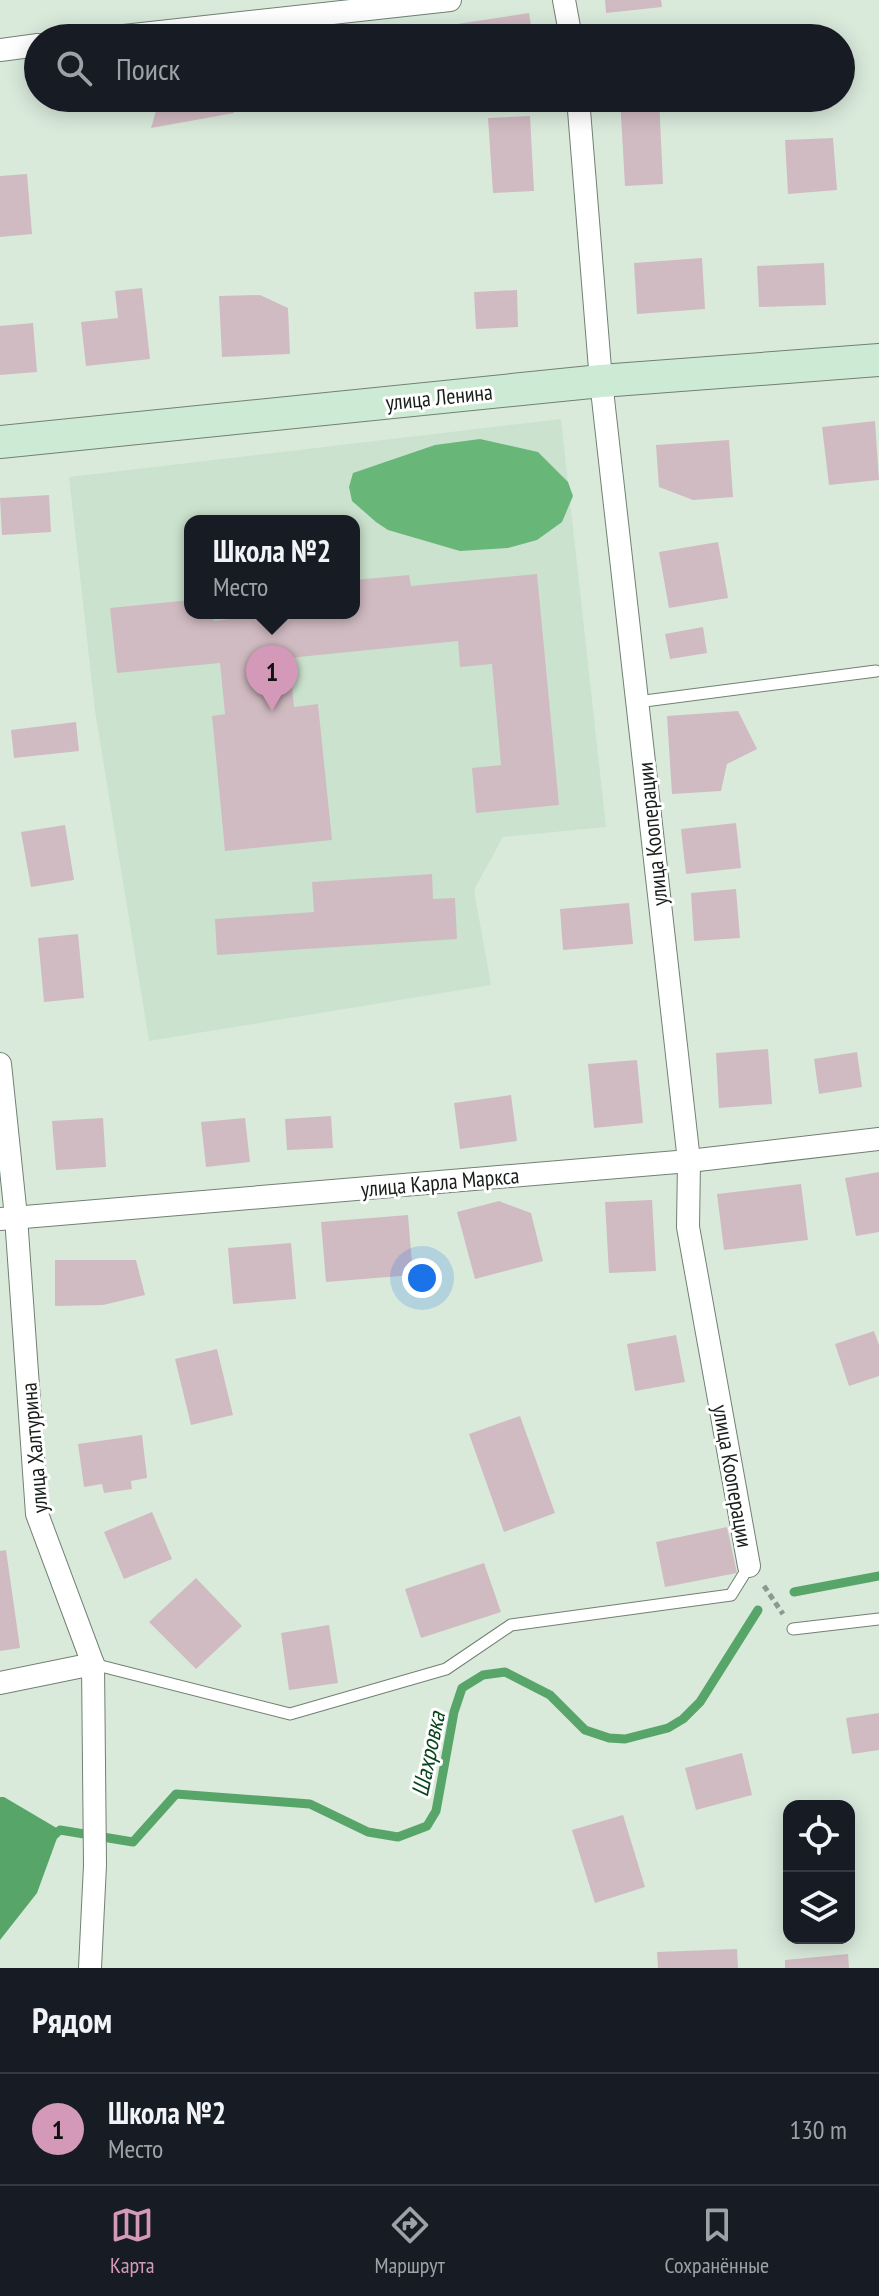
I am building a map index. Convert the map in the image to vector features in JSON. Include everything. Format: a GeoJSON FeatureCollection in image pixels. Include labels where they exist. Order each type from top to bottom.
{"type":"FeatureCollection","features":[{"type":"Feature","properties":{"kind":"street"},"geometry":{"type":"LineString","coordinates":[[233,24],[450,0]]}},
{"type":"Feature","properties":{"kind":"street"},"geometry":{"type":"LineString","coordinates":[[564,0],[568,24]]}},
{"type":"Feature","properties":{"kind":"street"},"geometry":{"type":"LineString","coordinates":[[0,50],[24,47]]}},
{"type":"Feature","properties":{"kind":"street","name":"улица Кооперации"},"geometry":{"type":"LineString","coordinates":[[579,112],[601,381],[689,1161],[688,1227],[749,1566]]}},
{"type":"Feature","properties":{"kind":"street","name":"улица Ленина"},"geometry":{"type":"LineString","coordinates":[[0,442],[601,381],[879,360]]}},
{"type":"Feature","properties":{"kind":"street","name":"улица Халтурина"},"geometry":{"type":"LineString","coordinates":[[0,1064],[8,1218],[37,1514],[93,1664],[95,1865],[90,1968]]}},
{"type":"Feature","properties":{"kind":"street","name":"улица Карла Маркса"},"geometry":{"type":"LineString","coordinates":[[8,1218],[689,1161],[879,1139]]}},
{"type":"Feature","properties":{"kind":"street"},"geometry":{"type":"LineString","coordinates":[[0,1683],[93,1664]]}},
{"type":"Feature","properties":{"kind":"lane"},"geometry":{"type":"LineString","coordinates":[[637,702],[876,671]]}},
{"type":"Feature","properties":{"kind":"lane"},"geometry":{"type":"LineString","coordinates":[[93,1664],[290,1714],[446,1669],[511,1625],[731,1595],[749,1566]]}},
{"type":"Feature","properties":{"kind":"lane"},"geometry":{"type":"LineString","coordinates":[[793,1629],[879,1619]]}},
{"type":"Feature","properties":{"kind":"path"},"geometry":{"type":"LineString","coordinates":[[749,1566],[793,1629]]}},
{"type":"Feature","properties":{"kind":"shaded area"},"geometry":{"type":"Polygon","coordinates":[[[561,419],[606,827],[503,837],[474,890],[491,985],[149,1041],[95,711],[69,477],[561,419]]]}},
{"type":"Feature","properties":{"kind":"shaded area"},"geometry":{"type":"Polygon","coordinates":[[[480,439],[538,452],[568,482],[573,496],[562,522],[537,540],[508,548],[460,551],[388,530],[352,501],[349,487],[353,473],[435,445],[480,439]]]}},
{"type":"Feature","properties":{"kind":"shaded area"},"geometry":{"type":"Polygon","coordinates":[[[0,1797],[60,1830],[37,1893],[0,1940],[0,1797]]]}},
{"type":"Feature","properties":{"kind":"building"},"geometry":{"type":"Polygon","coordinates":[[[605,0],[661,0],[662,7],[606,13],[605,0]]]}},
{"type":"Feature","properties":{"kind":"building"},"geometry":{"type":"Polygon","coordinates":[[[529,13],[531,24],[457,24],[529,13]]]}},
{"type":"Feature","properties":{"kind":"building"},"geometry":{"type":"Polygon","coordinates":[[[156,112],[234,112],[234,113],[151,128],[156,112]]]}},
{"type":"Feature","properties":{"kind":"building"},"geometry":{"type":"Polygon","coordinates":[[[621,112],[660,112],[663,184],[625,186],[621,112]]]}},
{"type":"Feature","properties":{"kind":"building"},"geometry":{"type":"Polygon","coordinates":[[[530,116],[534,191],[493,193],[488,118],[530,116]]]}},
{"type":"Feature","properties":{"kind":"building"},"geometry":{"type":"Polygon","coordinates":[[[833,138],[837,190],[788,194],[785,140],[833,138]]]}},
{"type":"Feature","properties":{"kind":"building"},"geometry":{"type":"Polygon","coordinates":[[[27,174],[32,234],[0,237],[0,176],[27,174]]]}},
{"type":"Feature","properties":{"kind":"building"},"geometry":{"type":"Polygon","coordinates":[[[702,258],[705,309],[637,314],[634,263],[702,258]]]}},
{"type":"Feature","properties":{"kind":"building"},"geometry":{"type":"Polygon","coordinates":[[[824,263],[826,305],[759,307],[757,266],[824,263]]]}},
{"type":"Feature","properties":{"kind":"building"},"geometry":{"type":"Polygon","coordinates":[[[142,288],[150,359],[86,366],[81,322],[118,318],[115,291],[142,288]]]}},
{"type":"Feature","properties":{"kind":"building"},"geometry":{"type":"Polygon","coordinates":[[[517,290],[518,327],[476,329],[474,292],[517,290]]]}},
{"type":"Feature","properties":{"kind":"building"},"geometry":{"type":"Polygon","coordinates":[[[260,295],[288,308],[290,354],[222,357],[219,296],[260,295]]]}},
{"type":"Feature","properties":{"kind":"building"},"geometry":{"type":"Polygon","coordinates":[[[33,323],[37,372],[0,375],[0,326],[33,323]]]}},
{"type":"Feature","properties":{"kind":"building"},"geometry":{"type":"Polygon","coordinates":[[[875,421],[879,480],[829,485],[822,427],[875,421]]]}},
{"type":"Feature","properties":{"kind":"building"},"geometry":{"type":"Polygon","coordinates":[[[729,440],[733,497],[693,500],[659,487],[656,445],[729,440]]]}},
{"type":"Feature","properties":{"kind":"building"},"geometry":{"type":"Polygon","coordinates":[[[49,495],[51,532],[2,535],[0,498],[49,495]]]}},
{"type":"Feature","properties":{"kind":"building"},"geometry":{"type":"Polygon","coordinates":[[[718,542],[728,598],[669,608],[659,552],[718,542]]]}},
{"type":"Feature","properties":{"kind":"building"},"geometry":{"type":"Polygon","coordinates":[[[537,574],[559,805],[476,813],[472,768],[501,765],[492,664],[460,667],[458,641],[289,658],[294,707],[318,704],[332,840],[225,851],[212,716],[225,714],[220,663],[117,673],[110,608],[184,601],[184,619],[360,619],[360,579],[409,575],[411,586],[537,574]]]}},
{"type":"Feature","properties":{"kind":"building"},"geometry":{"type":"Polygon","coordinates":[[[703,627],[707,653],[670,659],[665,634],[703,627]]]}},
{"type":"Feature","properties":{"kind":"building"},"geometry":{"type":"Polygon","coordinates":[[[738,711],[757,749],[727,764],[721,791],[672,794],[667,716],[738,711]]]}},
{"type":"Feature","properties":{"kind":"building"},"geometry":{"type":"Polygon","coordinates":[[[76,722],[79,751],[14,758],[11,730],[76,722]]]}},
{"type":"Feature","properties":{"kind":"building"},"geometry":{"type":"Polygon","coordinates":[[[736,823],[741,868],[686,874],[681,829],[736,823]]]}},
{"type":"Feature","properties":{"kind":"building"},"geometry":{"type":"Polygon","coordinates":[[[65,825],[74,880],[31,887],[21,832],[65,825]]]}},
{"type":"Feature","properties":{"kind":"building"},"geometry":{"type":"Polygon","coordinates":[[[432,874],[433,899],[455,898],[457,939],[217,955],[215,919],[314,912],[312,882],[432,874]]]}},
{"type":"Feature","properties":{"kind":"building"},"geometry":{"type":"Polygon","coordinates":[[[736,889],[740,938],[694,941],[691,893],[736,889]]]}},
{"type":"Feature","properties":{"kind":"building"},"geometry":{"type":"Polygon","coordinates":[[[629,903],[633,944],[563,950],[560,909],[629,903]]]}},
{"type":"Feature","properties":{"kind":"building"},"geometry":{"type":"Polygon","coordinates":[[[78,934],[84,998],[44,1002],[38,938],[78,934]]]}},
{"type":"Feature","properties":{"kind":"building"},"geometry":{"type":"Polygon","coordinates":[[[768,1049],[772,1104],[719,1108],[716,1053],[768,1049]]]}},
{"type":"Feature","properties":{"kind":"building"},"geometry":{"type":"Polygon","coordinates":[[[857,1052],[862,1087],[819,1094],[814,1059],[857,1052]]]}},
{"type":"Feature","properties":{"kind":"building"},"geometry":{"type":"Polygon","coordinates":[[[637,1060],[643,1123],[594,1128],[588,1064],[637,1060]]]}},
{"type":"Feature","properties":{"kind":"building"},"geometry":{"type":"Polygon","coordinates":[[[511,1095],[517,1141],[460,1149],[454,1103],[511,1095]]]}},
{"type":"Feature","properties":{"kind":"building"},"geometry":{"type":"Polygon","coordinates":[[[331,1116],[333,1148],[287,1150],[285,1119],[331,1116]]]}},
{"type":"Feature","properties":{"kind":"building"},"geometry":{"type":"Polygon","coordinates":[[[103,1118],[106,1167],[56,1170],[52,1121],[103,1118]]]}},
{"type":"Feature","properties":{"kind":"building"},"geometry":{"type":"Polygon","coordinates":[[[245,1118],[250,1162],[206,1167],[201,1122],[245,1118]]]}},
{"type":"Feature","properties":{"kind":"building"},"geometry":{"type":"Polygon","coordinates":[[[879,1172],[879,1232],[856,1236],[845,1178],[879,1172]]]}},
{"type":"Feature","properties":{"kind":"building"},"geometry":{"type":"Polygon","coordinates":[[[801,1184],[808,1240],[724,1250],[717,1194],[801,1184]]]}},
{"type":"Feature","properties":{"kind":"building"},"geometry":{"type":"Polygon","coordinates":[[[652,1200],[656,1271],[609,1273],[605,1202],[652,1200]]]}},
{"type":"Feature","properties":{"kind":"building"},"geometry":{"type":"Polygon","coordinates":[[[499,1201],[531,1213],[543,1261],[475,1279],[457,1212],[499,1201]]]}},
{"type":"Feature","properties":{"kind":"building"},"geometry":{"type":"Polygon","coordinates":[[[408,1215],[413,1275],[326,1282],[321,1222],[408,1215]]]}},
{"type":"Feature","properties":{"kind":"building"},"geometry":{"type":"Polygon","coordinates":[[[291,1243],[296,1299],[233,1304],[228,1248],[291,1243]]]}},
{"type":"Feature","properties":{"kind":"building"},"geometry":{"type":"Polygon","coordinates":[[[55,1260],[136,1260],[145,1295],[103,1305],[55,1306],[55,1260]]]}},
{"type":"Feature","properties":{"kind":"building"},"geometry":{"type":"Polygon","coordinates":[[[874,1331],[879,1345],[879,1376],[849,1386],[835,1344],[874,1331]]]}},
{"type":"Feature","properties":{"kind":"building"},"geometry":{"type":"Polygon","coordinates":[[[676,1335],[685,1382],[635,1391],[627,1344],[676,1335]]]}},
{"type":"Feature","properties":{"kind":"building"},"geometry":{"type":"Polygon","coordinates":[[[217,1349],[233,1415],[191,1425],[175,1359],[217,1349]]]}},
{"type":"Feature","properties":{"kind":"building"},"geometry":{"type":"Polygon","coordinates":[[[520,1416],[555,1513],[504,1532],[469,1434],[520,1416]]]}},
{"type":"Feature","properties":{"kind":"building"},"geometry":{"type":"Polygon","coordinates":[[[142,1435],[147,1478],[131,1481],[132,1489],[104,1493],[102,1484],[84,1487],[78,1444],[142,1435]]]}},
{"type":"Feature","properties":{"kind":"building"},"geometry":{"type":"Polygon","coordinates":[[[152,1512],[172,1559],[124,1579],[104,1532],[152,1512]]]}},
{"type":"Feature","properties":{"kind":"building"},"geometry":{"type":"Polygon","coordinates":[[[727,1527],[737,1573],[665,1587],[656,1542],[727,1527]]]}},
{"type":"Feature","properties":{"kind":"building"},"geometry":{"type":"Polygon","coordinates":[[[6,1550],[20,1648],[0,1651],[0,1551],[6,1550]]]}},
{"type":"Feature","properties":{"kind":"building"},"geometry":{"type":"Polygon","coordinates":[[[484,1563],[501,1612],[421,1638],[405,1589],[484,1563]]]}},
{"type":"Feature","properties":{"kind":"building"},"geometry":{"type":"Polygon","coordinates":[[[196,1578],[242,1626],[196,1669],[149,1622],[196,1578]]]}},
{"type":"Feature","properties":{"kind":"building"},"geometry":{"type":"Polygon","coordinates":[[[329,1625],[338,1683],[289,1690],[281,1633],[329,1625]]]}},
{"type":"Feature","properties":{"kind":"building"},"geometry":{"type":"Polygon","coordinates":[[[879,1713],[879,1750],[852,1754],[846,1718],[879,1713]]]}},
{"type":"Feature","properties":{"kind":"building"},"geometry":{"type":"Polygon","coordinates":[[[742,1753],[752,1795],[696,1810],[685,1768],[742,1753]]]}},
{"type":"Feature","properties":{"kind":"building"},"geometry":{"type":"Polygon","coordinates":[[[623,1815],[645,1887],[595,1903],[572,1830],[623,1815]]]}},
{"type":"Feature","properties":{"kind":"building"},"geometry":{"type":"Polygon","coordinates":[[[737,1949],[738,1968],[658,1968],[657,1952],[737,1949]]]}},
{"type":"Feature","properties":{"kind":"building"},"geometry":{"type":"Polygon","coordinates":[[[848,1954],[849,1968],[785,1968],[785,1960],[848,1954]]]}},
{"type":"Feature","properties":{"kind":"waterway","name":"Шахровка"},"geometry":{"type":"LineString","coordinates":[[794,1592],[879,1576]]}},
{"type":"Feature","properties":{"kind":"waterway","name":"Шахровка"},"geometry":{"type":"LineString","coordinates":[[51,1838],[60,1830],[133,1842],[176,1794],[310,1804],[368,1832],[398,1837],[427,1826],[436,1811],[454,1712],[462,1688],[483,1675],[505,1672],[550,1695],[585,1730],[609,1738],[625,1739],[668,1728],[683,1719],[700,1702],[758,1610]]}},
{"type":"Feature","properties":{"kind":"place","name":"Школа №2"},"geometry":{"type":"Point","coordinates":[272,711]}}]}
